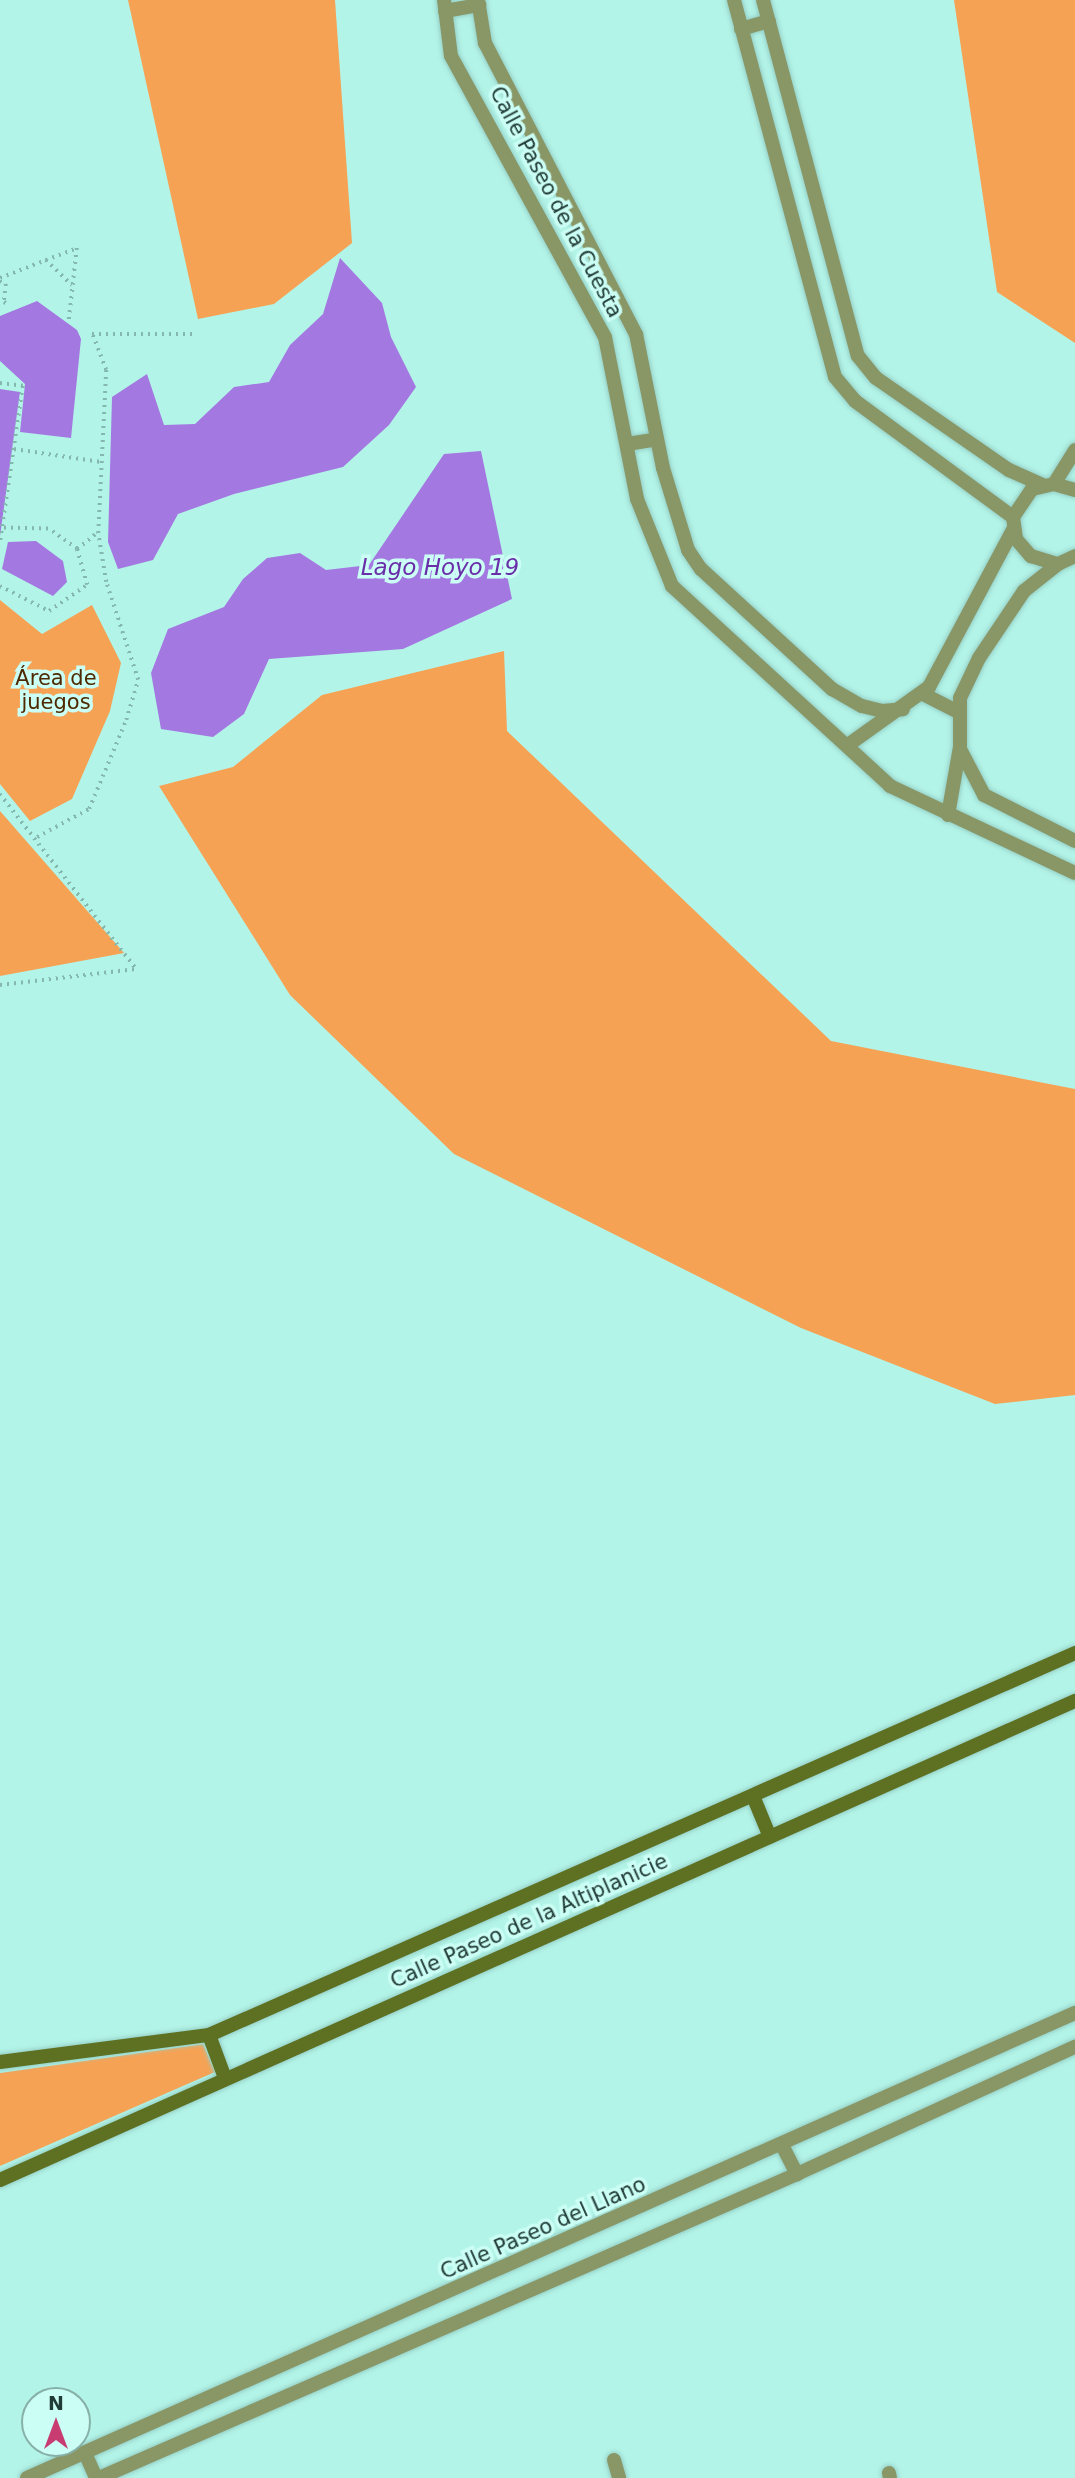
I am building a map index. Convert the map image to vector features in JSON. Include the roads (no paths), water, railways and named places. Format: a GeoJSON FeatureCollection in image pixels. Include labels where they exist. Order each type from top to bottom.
{"type":"FeatureCollection","features":[{"type":"Feature","properties":{"kind":"street"},"geometry":{"type":"LineString","coordinates":[[734,0],[835,377],[855,401],[1013,523],[1031,556],[1069,561]]}},
{"type":"Feature","properties":{"kind":"street"},"geometry":{"type":"LineString","coordinates":[[763,0],[858,356],[876,379],[1009,471],[1075,490]]}},
{"type":"Feature","properties":{"kind":"street"},"geometry":{"type":"LineString","coordinates":[[444,5],[479,3]]}},
{"type":"Feature","properties":{"kind":"street","name":"Calle Paseo de la Cuesta"},"geometry":{"type":"LineString","coordinates":[[479,3],[485,43],[636,334],[657,439],[688,550],[701,569],[832,690],[862,706],[882,711],[903,709]]}},
{"type":"Feature","properties":{"kind":"street","name":"Calle Paseo de la Cuesta"},"geometry":{"type":"LineString","coordinates":[[444,5],[451,56],[605,337],[637,499],[672,586],[890,786],[1075,873]]}},
{"type":"Feature","properties":{"kind":"street"},"geometry":{"type":"LineString","coordinates":[[741,29],[769,21]]}},
{"type":"Feature","properties":{"kind":"street"},"geometry":{"type":"LineString","coordinates":[[626,444],[657,439]]}},
{"type":"Feature","properties":{"kind":"street"},"geometry":{"type":"LineString","coordinates":[[848,745],[923,694],[972,615],[1023,497],[1048,484],[1075,450]]}},
{"type":"Feature","properties":{"kind":"street"},"geometry":{"type":"LineString","coordinates":[[948,815],[960,747],[957,711],[996,629],[1024,591],[1069,561]]}},
{"type":"Feature","properties":{"kind":"street"},"geometry":{"type":"LineString","coordinates":[[923,694],[957,711]]}},
{"type":"Feature","properties":{"kind":"street"},"geometry":{"type":"LineString","coordinates":[[960,747],[984,795],[1075,841]]}},
{"type":"Feature","properties":{"kind":"street","name":"Calle Paseo de la Altiplanicie"},"geometry":{"type":"LineString","coordinates":[[0,2062],[209,2035],[1075,1653]]}},
{"type":"Feature","properties":{"kind":"street","name":"Calle Paseo de la Altiplanicie"},"geometry":{"type":"LineString","coordinates":[[0,2180],[1075,1701]]}},
{"type":"Feature","properties":{"kind":"street"},"geometry":{"type":"LineString","coordinates":[[753,1796],[770,1837]]}},
{"type":"Feature","properties":{"kind":"street","name":"Calle Paseo del Llano"},"geometry":{"type":"LineString","coordinates":[[91,2450],[782,2145],[1075,2012]]}},
{"type":"Feature","properties":{"kind":"street"},"geometry":{"type":"LineString","coordinates":[[209,2035],[225,2078]]}},
{"type":"Feature","properties":{"kind":"street"},"geometry":{"type":"LineString","coordinates":[[87,2457],[98,2478],[797,2174],[1075,2047]]}},
{"type":"Feature","properties":{"kind":"street"},"geometry":{"type":"LineString","coordinates":[[782,2145],[797,2174]]}},
{"type":"Feature","properties":{"kind":"street","name":"Calle Paseo del Llano"},"geometry":{"type":"LineString","coordinates":[[26,2478],[76,2457]]}},
{"type":"Feature","properties":{"kind":"street"},"geometry":{"type":"LineString","coordinates":[[614,2460],[619,2478]]}},
{"type":"Feature","properties":{"kind":"water"},"geometry":{"type":"Polygon","coordinates":[[[340,258],[382,303],[391,337],[416,387],[389,425],[343,467],[234,494],[178,514],[153,560],[118,569],[108,542],[112,397],[147,374],[164,425],[195,424],[234,387],[269,382],[290,345],[323,314],[340,258]]]}},
{"type":"Feature","properties":{"kind":"water"},"geometry":{"type":"Polygon","coordinates":[[[37,301],[77,330],[81,339],[71,438],[20,432],[25,384],[0,361],[0,316],[37,301]]]}},
{"type":"Feature","properties":{"kind":"water"},"geometry":{"type":"Polygon","coordinates":[[[0,389],[20,392],[0,536],[0,389]]]}},
{"type":"Feature","properties":{"kind":"water","name":"Lago Hoyo 19"},"geometry":{"type":"Polygon","coordinates":[[[481,451],[512,599],[403,649],[269,659],[244,714],[213,737],[161,729],[151,673],[168,629],[224,607],[243,579],[267,558],[300,553],[326,570],[369,565],[444,454],[481,451]]]}},
{"type":"Feature","properties":{"kind":"water"},"geometry":{"type":"Polygon","coordinates":[[[36,541],[63,561],[67,582],[53,596],[2,569],[8,542],[36,541]]]}},
{"type":"Feature","properties":{"kind":"park label","name":"Área de juegos"},"geometry":{"type":"Point","coordinates":[56,690]}}]}
